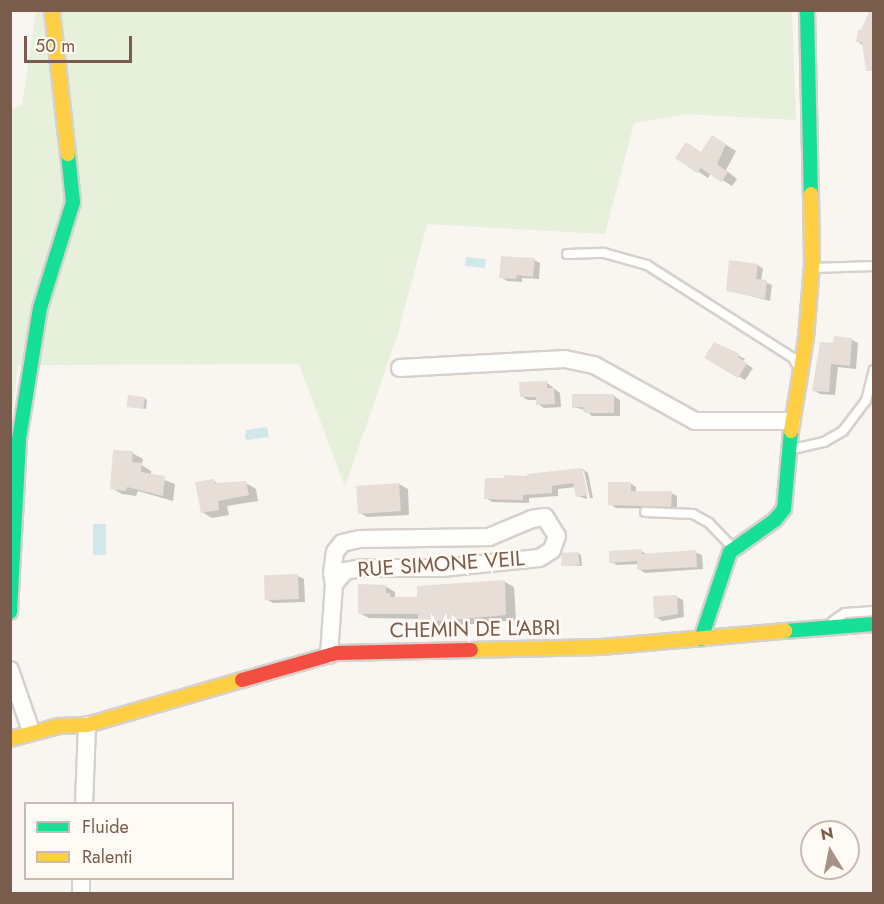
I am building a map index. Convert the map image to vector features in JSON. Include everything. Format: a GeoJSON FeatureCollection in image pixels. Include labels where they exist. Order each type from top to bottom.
{"type":"FeatureCollection","features":[{"type":"Feature","properties":{"kind":"street"},"geometry":{"type":"LineString","coordinates":[[10,612],[19,439],[40,308],[73,202],[52,10]]}},
{"type":"Feature","properties":{"kind":"street"},"geometry":{"type":"LineString","coordinates":[[701,639],[724,562],[734,549],[775,520],[784,509],[792,421],[812,268],[807,10]]}},
{"type":"Feature","properties":{"kind":"street"},"geometry":{"type":"LineString","coordinates":[[400,368],[565,359],[594,364],[695,421],[792,421]]}},
{"type":"Feature","properties":{"kind":"street","name":"RUE SIMONE VEIL"},"geometry":{"type":"LineString","coordinates":[[328,655],[334,584],[332,573],[335,552],[342,543],[360,539],[489,537],[532,519],[545,517],[553,525],[556,536],[552,550],[539,558],[442,568],[363,568],[345,571],[334,584]]}},
{"type":"Feature","properties":{"kind":"street","name":"CHEMIN DE L'ABRI"},"geometry":{"type":"LineString","coordinates":[[10,739],[31,731],[59,726],[87,725],[338,653],[601,646],[873,624]]}},
{"type":"Feature","properties":{"kind":"street"},"geometry":{"type":"LineString","coordinates":[[10,670],[31,731]]}},
{"type":"Feature","properties":{"kind":"street"},"geometry":{"type":"LineString","coordinates":[[84,802],[87,725]]}},
{"type":"Feature","properties":{"kind":"lane"},"geometry":{"type":"LineString","coordinates":[[567,254],[604,253],[647,265],[793,358],[800,372]]}},
{"type":"Feature","properties":{"kind":"lane"},"geometry":{"type":"LineString","coordinates":[[812,268],[873,266]]}},
{"type":"Feature","properties":{"kind":"lane"},"geometry":{"type":"LineString","coordinates":[[789,449],[824,442],[843,431],[866,401],[873,370]]}},
{"type":"Feature","properties":{"kind":"lane"},"geometry":{"type":"LineString","coordinates":[[645,512],[693,514],[709,524],[734,549]]}},
{"type":"Feature","properties":{"kind":"lane"},"geometry":{"type":"LineString","coordinates":[[820,629],[845,613],[873,611]]}},
{"type":"Feature","properties":{"kind":"green space"},"geometry":{"type":"Polygon","coordinates":[[[36,11],[792,11],[796,120],[685,114],[634,123],[605,234],[427,224],[398,333],[345,487],[299,364],[18,365],[11,424],[11,110],[22,105],[36,11]]]}},
{"type":"Feature","properties":{"kind":"water"},"geometry":{"type":"Polygon","coordinates":[[[466,257],[486,259],[485,268],[465,266],[466,257]]]}},
{"type":"Feature","properties":{"kind":"water"},"geometry":{"type":"Polygon","coordinates":[[[267,427],[269,437],[247,440],[245,438],[246,430],[267,427]]]}},
{"type":"Feature","properties":{"kind":"water"},"geometry":{"type":"Polygon","coordinates":[[[93,524],[106,524],[106,555],[93,555],[93,524]]]}},
{"type":"Feature","properties":{"kind":"building"},"geometry":{"type":"Polygon","coordinates":[[[870,10],[873,10],[873,71],[866,71],[862,42],[856,42],[858,30],[861,30],[870,10]]]}},
{"type":"Feature","properties":{"kind":"building"},"geometry":{"type":"Polygon","coordinates":[[[712,135],[726,144],[717,164],[728,172],[721,182],[701,168],[697,173],[675,158],[686,142],[701,152],[712,135]]]}},
{"type":"Feature","properties":{"kind":"building"},"geometry":{"type":"Polygon","coordinates":[[[501,256],[535,258],[533,277],[517,275],[516,279],[499,278],[501,256]]]}},
{"type":"Feature","properties":{"kind":"building"},"geometry":{"type":"Polygon","coordinates":[[[729,260],[758,264],[756,279],[767,280],[765,299],[726,291],[729,260]]]}},
{"type":"Feature","properties":{"kind":"building"},"geometry":{"type":"Polygon","coordinates":[[[834,336],[852,338],[850,366],[831,364],[829,392],[812,391],[820,342],[833,343],[834,336]]]}},
{"type":"Feature","properties":{"kind":"building"},"geometry":{"type":"Polygon","coordinates":[[[714,342],[740,354],[738,357],[747,363],[738,378],[704,358],[714,342]]]}},
{"type":"Feature","properties":{"kind":"building"},"geometry":{"type":"Polygon","coordinates":[[[547,381],[547,388],[554,388],[555,404],[536,405],[536,397],[520,397],[519,382],[547,381]]]}},
{"type":"Feature","properties":{"kind":"building"},"geometry":{"type":"Polygon","coordinates":[[[572,394],[614,394],[614,413],[584,413],[583,407],[572,408],[572,394]]]}},
{"type":"Feature","properties":{"kind":"building"},"geometry":{"type":"Polygon","coordinates":[[[128,395],[145,397],[143,409],[127,407],[128,395]]]}},
{"type":"Feature","properties":{"kind":"building"},"geometry":{"type":"Polygon","coordinates":[[[113,450],[133,451],[132,462],[142,463],[141,472],[165,476],[163,496],[127,487],[126,491],[110,489],[113,450]]]}},
{"type":"Feature","properties":{"kind":"building"},"geometry":{"type":"Polygon","coordinates":[[[582,468],[588,495],[576,497],[573,483],[552,486],[552,493],[523,495],[523,500],[484,499],[485,478],[504,478],[504,475],[527,476],[527,474],[582,468]]]}},
{"type":"Feature","properties":{"kind":"building"},"geometry":{"type":"Polygon","coordinates":[[[214,479],[215,483],[246,481],[249,495],[218,501],[219,510],[201,513],[195,482],[214,479]]]}},
{"type":"Feature","properties":{"kind":"building"},"geometry":{"type":"Polygon","coordinates":[[[608,482],[631,482],[631,491],[672,491],[671,507],[608,505],[608,482]]]}},
{"type":"Feature","properties":{"kind":"building"},"geometry":{"type":"Polygon","coordinates":[[[399,483],[401,511],[358,514],[356,486],[399,483]]]}},
{"type":"Feature","properties":{"kind":"building"},"geometry":{"type":"Polygon","coordinates":[[[642,549],[642,554],[696,550],[697,567],[637,570],[637,561],[609,563],[609,551],[642,549]]]}},
{"type":"Feature","properties":{"kind":"building"},"geometry":{"type":"Polygon","coordinates":[[[578,552],[580,565],[561,566],[562,553],[578,552]]]}},
{"type":"Feature","properties":{"kind":"building"},"geometry":{"type":"Polygon","coordinates":[[[298,574],[299,599],[265,600],[264,575],[298,574]]]}},
{"type":"Feature","properties":{"kind":"building"},"geometry":{"type":"Polygon","coordinates":[[[505,580],[506,615],[418,623],[418,614],[358,614],[358,584],[386,585],[386,593],[390,593],[390,597],[417,597],[417,586],[505,580]]]}},
{"type":"Feature","properties":{"kind":"building"},"geometry":{"type":"Polygon","coordinates":[[[677,595],[678,614],[654,618],[653,596],[677,595]]]}},
{"type":"Feature","properties":{"kind":"traffic: fast"},"geometry":{"type":"LineString","coordinates":[[807,10],[811,194]]}},
{"type":"Feature","properties":{"kind":"traffic: fast"},"geometry":{"type":"LineString","coordinates":[[10,612],[19,439],[40,308],[73,202],[68,154]]}},
{"type":"Feature","properties":{"kind":"traffic: fast"},"geometry":{"type":"LineString","coordinates":[[701,639],[730,552],[775,520],[784,509],[791,431]]}},
{"type":"Feature","properties":{"kind":"traffic: fast"},"geometry":{"type":"LineString","coordinates":[[785,631],[874,624]]}},
{"type":"Feature","properties":{"kind":"traffic: slow"},"geometry":{"type":"LineString","coordinates":[[52,10],[68,154]]}},
{"type":"Feature","properties":{"kind":"traffic: slow"},"geometry":{"type":"LineString","coordinates":[[791,431],[806,338],[812,265],[811,194]]}},
{"type":"Feature","properties":{"kind":"traffic: slow"},"geometry":{"type":"LineString","coordinates":[[471,650],[601,647],[785,631]]}},
{"type":"Feature","properties":{"kind":"traffic: slow"},"geometry":{"type":"LineString","coordinates":[[10,739],[59,726],[87,725],[242,680]]}},
{"type":"Feature","properties":{"kind":"traffic: jam"},"geometry":{"type":"LineString","coordinates":[[242,680],[337,653],[471,650]]}}]}
